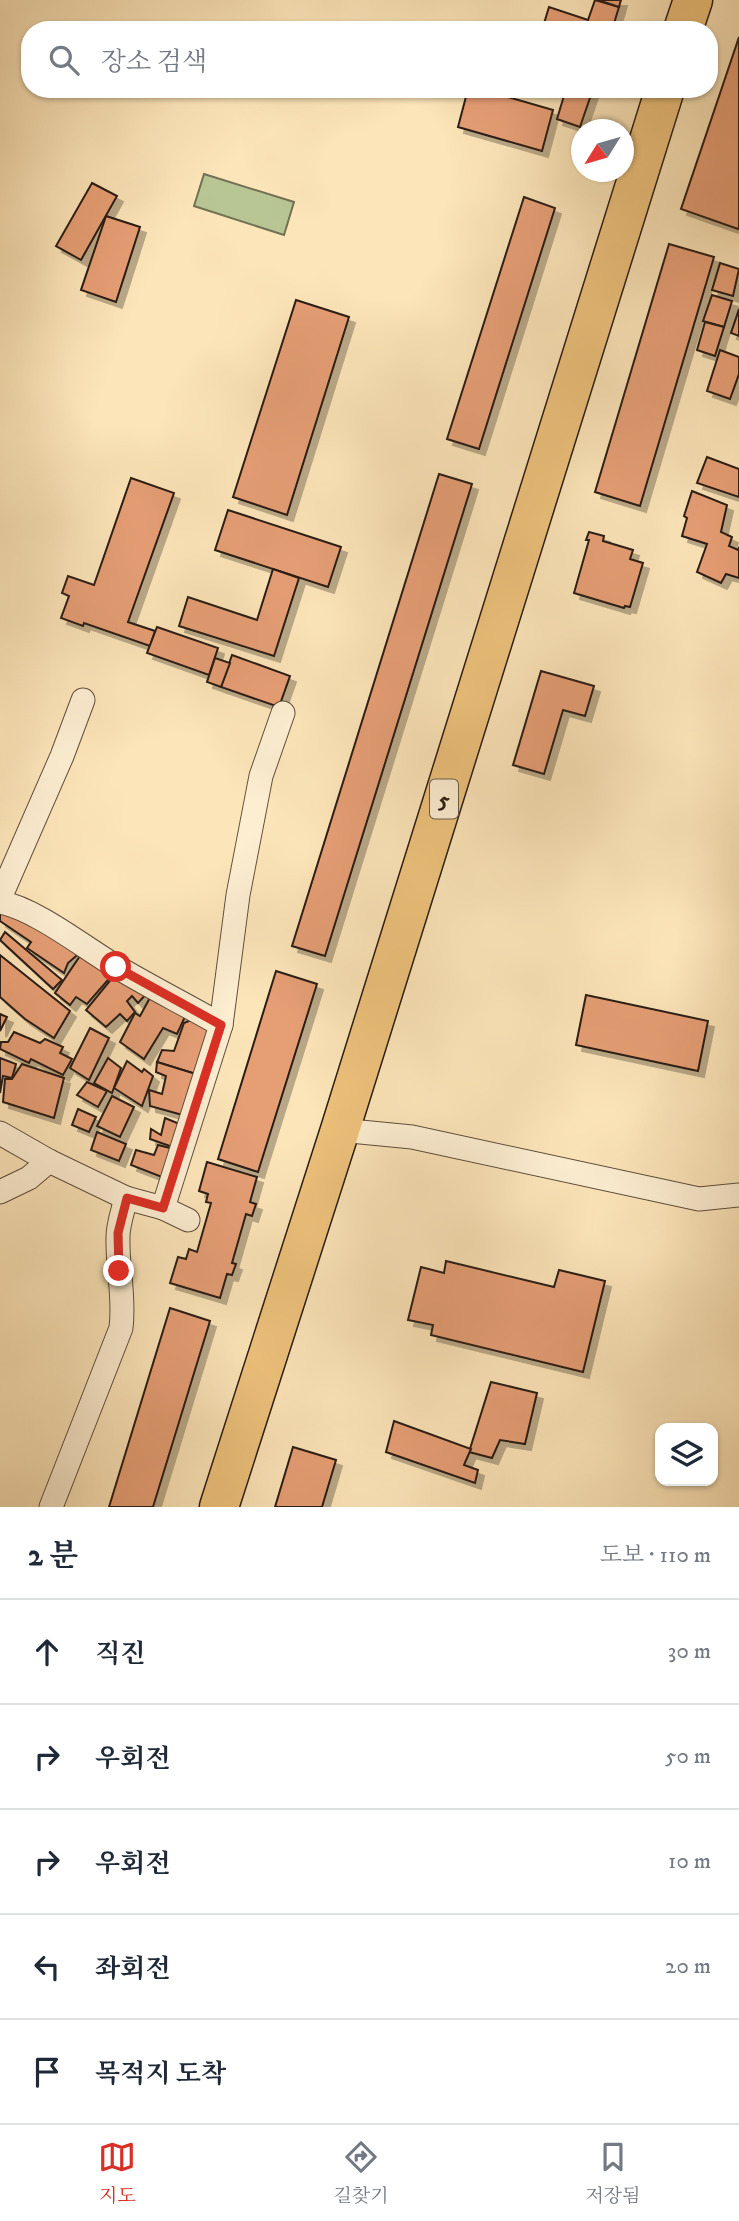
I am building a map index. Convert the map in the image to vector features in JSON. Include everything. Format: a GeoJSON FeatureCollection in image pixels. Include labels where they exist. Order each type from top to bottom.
{"type":"FeatureCollection","features":[{"type":"Feature","properties":{"kind":"highway"},"geometry":{"type":"LineString","coordinates":[[686,21],[693,0]]}},
{"type":"Feature","properties":{"kind":"highway","name":"5"},"geometry":{"type":"LineString","coordinates":[[219,1507],[340,1130],[662,98]]}},
{"type":"Feature","properties":{"kind":"street"},"geometry":{"type":"LineString","coordinates":[[83,700],[0,900],[34,916],[116,967],[221,1025]]}},
{"type":"Feature","properties":{"kind":"street"},"geometry":{"type":"LineString","coordinates":[[163,1208],[221,1025],[238,895],[261,776],[283,713]]}},
{"type":"Feature","properties":{"kind":"street"},"geometry":{"type":"LineString","coordinates":[[340,1130],[412,1137],[699,1199],[739,1195]]}},
{"type":"Feature","properties":{"kind":"street"},"geometry":{"type":"LineString","coordinates":[[0,1133],[49,1161],[127,1198],[163,1208],[188,1220]]}},
{"type":"Feature","properties":{"kind":"street"},"geometry":{"type":"LineString","coordinates":[[0,1192],[29,1178],[49,1161]]}},
{"type":"Feature","properties":{"kind":"street"},"geometry":{"type":"LineString","coordinates":[[51,1507],[121,1328],[124,1305],[119,1271],[118,1233],[127,1198]]}},
{"type":"Feature","properties":{"kind":"green space"},"geometry":{"type":"Polygon","coordinates":[[[204,174],[294,202],[284,235],[194,206],[204,174]]]}},
{"type":"Feature","properties":{"kind":"building"},"geometry":{"type":"Polygon","coordinates":[[[595,0],[619,7],[615,21],[545,21],[549,7],[588,20],[595,0]]]}},
{"type":"Feature","properties":{"kind":"building"},"geometry":{"type":"Polygon","coordinates":[[[598,0],[621,0],[619,7],[598,0]]]}},
{"type":"Feature","properties":{"kind":"building"},"geometry":{"type":"Polygon","coordinates":[[[739,37],[739,227],[738,229],[681,209],[739,37]]]}},
{"type":"Feature","properties":{"kind":"building"},"geometry":{"type":"Polygon","coordinates":[[[466,98],[511,98],[553,110],[542,151],[458,127],[466,98]]]}},
{"type":"Feature","properties":{"kind":"building"},"geometry":{"type":"Polygon","coordinates":[[[563,98],[590,98],[583,119],[571,119],[571,124],[557,119],[563,98]]]}},
{"type":"Feature","properties":{"kind":"building"},"geometry":{"type":"Polygon","coordinates":[[[92,183],[117,196],[81,260],[56,246],[92,183]]]}},
{"type":"Feature","properties":{"kind":"building"},"geometry":{"type":"Polygon","coordinates":[[[524,197],[555,208],[479,449],[447,439],[524,197]]]}},
{"type":"Feature","properties":{"kind":"building"},"geometry":{"type":"Polygon","coordinates":[[[106,216],[140,227],[116,302],[81,290],[106,216]]]}},
{"type":"Feature","properties":{"kind":"building"},"geometry":{"type":"Polygon","coordinates":[[[669,244],[714,257],[640,506],[595,492],[669,244]]]}},
{"type":"Feature","properties":{"kind":"building"},"geometry":{"type":"Polygon","coordinates":[[[720,263],[739,269],[733,296],[712,290],[720,263]]]}},
{"type":"Feature","properties":{"kind":"building"},"geometry":{"type":"Polygon","coordinates":[[[712,295],[732,301],[724,327],[703,321],[712,295]]]}},
{"type":"Feature","properties":{"kind":"building"},"geometry":{"type":"Polygon","coordinates":[[[296,300],[349,317],[287,515],[233,497],[296,300]]]}},
{"type":"Feature","properties":{"kind":"building"},"geometry":{"type":"Polygon","coordinates":[[[739,309],[739,336],[731,333],[739,309]]]}},
{"type":"Feature","properties":{"kind":"building"},"geometry":{"type":"Polygon","coordinates":[[[705,322],[724,327],[715,356],[697,350],[705,322]]]}},
{"type":"Feature","properties":{"kind":"building"},"geometry":{"type":"Polygon","coordinates":[[[720,350],[739,357],[739,374],[730,399],[707,391],[720,350]]]}},
{"type":"Feature","properties":{"kind":"building"},"geometry":{"type":"Polygon","coordinates":[[[707,457],[739,469],[739,497],[697,483],[707,457]]]}},
{"type":"Feature","properties":{"kind":"building"},"geometry":{"type":"Polygon","coordinates":[[[439,474],[472,484],[325,956],[292,946],[439,474]]]}},
{"type":"Feature","properties":{"kind":"building"},"geometry":{"type":"Polygon","coordinates":[[[131,478],[174,493],[128,622],[155,631],[150,646],[84,623],[83,626],[61,618],[69,596],[62,593],[68,576],[94,585],[131,478]]]}},
{"type":"Feature","properties":{"kind":"building"},"geometry":{"type":"Polygon","coordinates":[[[692,491],[727,505],[721,532],[732,537],[729,546],[738,550],[739,547],[739,578],[726,574],[721,583],[697,572],[707,544],[682,536],[687,518],[684,516],[692,491]]]}},
{"type":"Feature","properties":{"kind":"building"},"geometry":{"type":"Polygon","coordinates":[[[228,510],[341,547],[328,587],[215,550],[228,510]]]}},
{"type":"Feature","properties":{"kind":"building"},"geometry":{"type":"Polygon","coordinates":[[[589,532],[604,536],[603,541],[633,550],[630,559],[643,563],[630,607],[624,608],[574,593],[589,532]]]}},
{"type":"Feature","properties":{"kind":"building"},"geometry":{"type":"Polygon","coordinates":[[[273,569],[299,578],[274,656],[179,626],[188,597],[257,620],[273,569]]]}},
{"type":"Feature","properties":{"kind":"building"},"geometry":{"type":"Polygon","coordinates":[[[157,627],[218,648],[209,675],[147,653],[157,627]]]}},
{"type":"Feature","properties":{"kind":"building"},"geometry":{"type":"Polygon","coordinates":[[[232,655],[290,676],[279,707],[221,687],[232,655]]]}},
{"type":"Feature","properties":{"kind":"building"},"geometry":{"type":"Polygon","coordinates":[[[215,658],[230,663],[221,687],[207,682],[215,658]]]}},
{"type":"Feature","properties":{"kind":"building"},"geometry":{"type":"Polygon","coordinates":[[[541,671],[594,686],[585,716],[563,710],[544,774],[513,765],[541,671]]]}},
{"type":"Feature","properties":{"kind":"building"},"geometry":{"type":"Polygon","coordinates":[[[0,911],[83,950],[68,963],[64,973],[27,948],[31,942],[0,921],[0,911]]]}},
{"type":"Feature","properties":{"kind":"building"},"geometry":{"type":"Polygon","coordinates":[[[5,932],[62,980],[53,989],[0,940],[5,932]]]}},
{"type":"Feature","properties":{"kind":"building"},"geometry":{"type":"Polygon","coordinates":[[[84,950],[115,972],[87,1004],[76,997],[70,1005],[55,993],[84,950]]]}},
{"type":"Feature","properties":{"kind":"building"},"geometry":{"type":"Polygon","coordinates":[[[0,955],[70,1011],[54,1038],[25,1019],[0,997],[0,955]]]}},
{"type":"Feature","properties":{"kind":"building"},"geometry":{"type":"Polygon","coordinates":[[[276,971],[317,984],[258,1172],[218,1159],[276,971]]]}},
{"type":"Feature","properties":{"kind":"building"},"geometry":{"type":"Polygon","coordinates":[[[117,972],[149,991],[138,1003],[132,996],[127,1001],[135,1012],[127,1021],[120,1014],[106,1027],[86,1010],[117,972]]]}},
{"type":"Feature","properties":{"kind":"building"},"geometry":{"type":"Polygon","coordinates":[[[152,994],[189,1008],[177,1034],[163,1028],[144,1059],[120,1042],[135,1013],[140,1016],[152,994]]]}},
{"type":"Feature","properties":{"kind":"building"},"geometry":{"type":"Polygon","coordinates":[[[586,995],[708,1021],[698,1071],[576,1045],[586,995]]]}},
{"type":"Feature","properties":{"kind":"building"},"geometry":{"type":"Polygon","coordinates":[[[0,1014],[7,1017],[0,1031],[0,1014]]]}},
{"type":"Feature","properties":{"kind":"building"},"geometry":{"type":"Polygon","coordinates":[[[191,1020],[213,1025],[199,1075],[157,1062],[162,1050],[174,1051],[184,1023],[191,1020]]]}},
{"type":"Feature","properties":{"kind":"building"},"geometry":{"type":"Polygon","coordinates":[[[90,1028],[109,1038],[89,1080],[70,1068],[90,1028]]]}},
{"type":"Feature","properties":{"kind":"building"},"geometry":{"type":"Polygon","coordinates":[[[14,1032],[40,1043],[45,1039],[63,1047],[60,1053],[72,1059],[63,1075],[31,1059],[29,1063],[0,1049],[1,1042],[8,1042],[14,1032]]]}},
{"type":"Feature","properties":{"kind":"building"},"geometry":{"type":"Polygon","coordinates":[[[0,1058],[16,1064],[12,1078],[3,1076],[0,1093],[0,1058]]]}},
{"type":"Feature","properties":{"kind":"building"},"geometry":{"type":"Polygon","coordinates":[[[108,1058],[121,1068],[112,1093],[94,1083],[108,1058]]]}},
{"type":"Feature","properties":{"kind":"building"},"geometry":{"type":"Polygon","coordinates":[[[127,1061],[153,1076],[142,1106],[114,1088],[127,1061]]]}},
{"type":"Feature","properties":{"kind":"building"},"geometry":{"type":"Polygon","coordinates":[[[157,1062],[199,1075],[186,1116],[150,1106],[149,1090],[162,1094],[166,1076],[156,1072],[157,1062]]]}},
{"type":"Feature","properties":{"kind":"building"},"geometry":{"type":"Polygon","coordinates":[[[22,1064],[64,1078],[54,1118],[3,1102],[5,1079],[12,1079],[22,1064]]]}},
{"type":"Feature","properties":{"kind":"building"},"geometry":{"type":"Polygon","coordinates":[[[87,1082],[107,1091],[98,1107],[77,1095],[87,1082]]]}},
{"type":"Feature","properties":{"kind":"building"},"geometry":{"type":"Polygon","coordinates":[[[112,1096],[134,1107],[120,1137],[97,1126],[112,1096]]]}},
{"type":"Feature","properties":{"kind":"building"},"geometry":{"type":"Polygon","coordinates":[[[78,1109],[96,1117],[89,1132],[72,1125],[78,1109]]]}},
{"type":"Feature","properties":{"kind":"building"},"geometry":{"type":"Polygon","coordinates":[[[165,1118],[187,1127],[181,1150],[150,1139],[151,1129],[161,1135],[165,1118]]]}},
{"type":"Feature","properties":{"kind":"building"},"geometry":{"type":"Polygon","coordinates":[[[97,1132],[126,1144],[119,1161],[91,1150],[97,1132]]]}},
{"type":"Feature","properties":{"kind":"building"},"geometry":{"type":"Polygon","coordinates":[[[158,1145],[178,1150],[167,1179],[131,1165],[136,1150],[154,1155],[158,1145]]]}},
{"type":"Feature","properties":{"kind":"building"},"geometry":{"type":"Polygon","coordinates":[[[207,1162],[257,1177],[250,1202],[256,1204],[252,1216],[246,1214],[232,1263],[236,1264],[232,1275],[227,1274],[220,1298],[170,1283],[178,1257],[186,1259],[189,1249],[197,1252],[211,1203],[206,1202],[208,1194],[199,1191],[207,1162]]]}},
{"type":"Feature","properties":{"kind":"building"},"geometry":{"type":"Polygon","coordinates":[[[446,1261],[554,1287],[559,1270],[605,1281],[583,1372],[431,1335],[433,1325],[408,1320],[421,1267],[444,1273],[446,1261]]]}},
{"type":"Feature","properties":{"kind":"building"},"geometry":{"type":"Polygon","coordinates":[[[170,1308],[210,1321],[153,1507],[109,1507],[170,1308]]]}},
{"type":"Feature","properties":{"kind":"building"},"geometry":{"type":"Polygon","coordinates":[[[491,1382],[537,1393],[525,1444],[500,1440],[492,1458],[469,1452],[491,1382]]]}},
{"type":"Feature","properties":{"kind":"building"},"geometry":{"type":"Polygon","coordinates":[[[394,1421],[471,1449],[464,1465],[478,1470],[475,1483],[386,1452],[394,1421]]]}},
{"type":"Feature","properties":{"kind":"building"},"geometry":{"type":"Polygon","coordinates":[[[293,1447],[336,1460],[322,1507],[275,1507],[293,1447]]]}},
{"type":"Feature","properties":{"kind":"route"},"geometry":{"type":"LineString","coordinates":[[116,967],[221,1025],[163,1208],[127,1198],[118,1233],[119,1271]]}}]}
